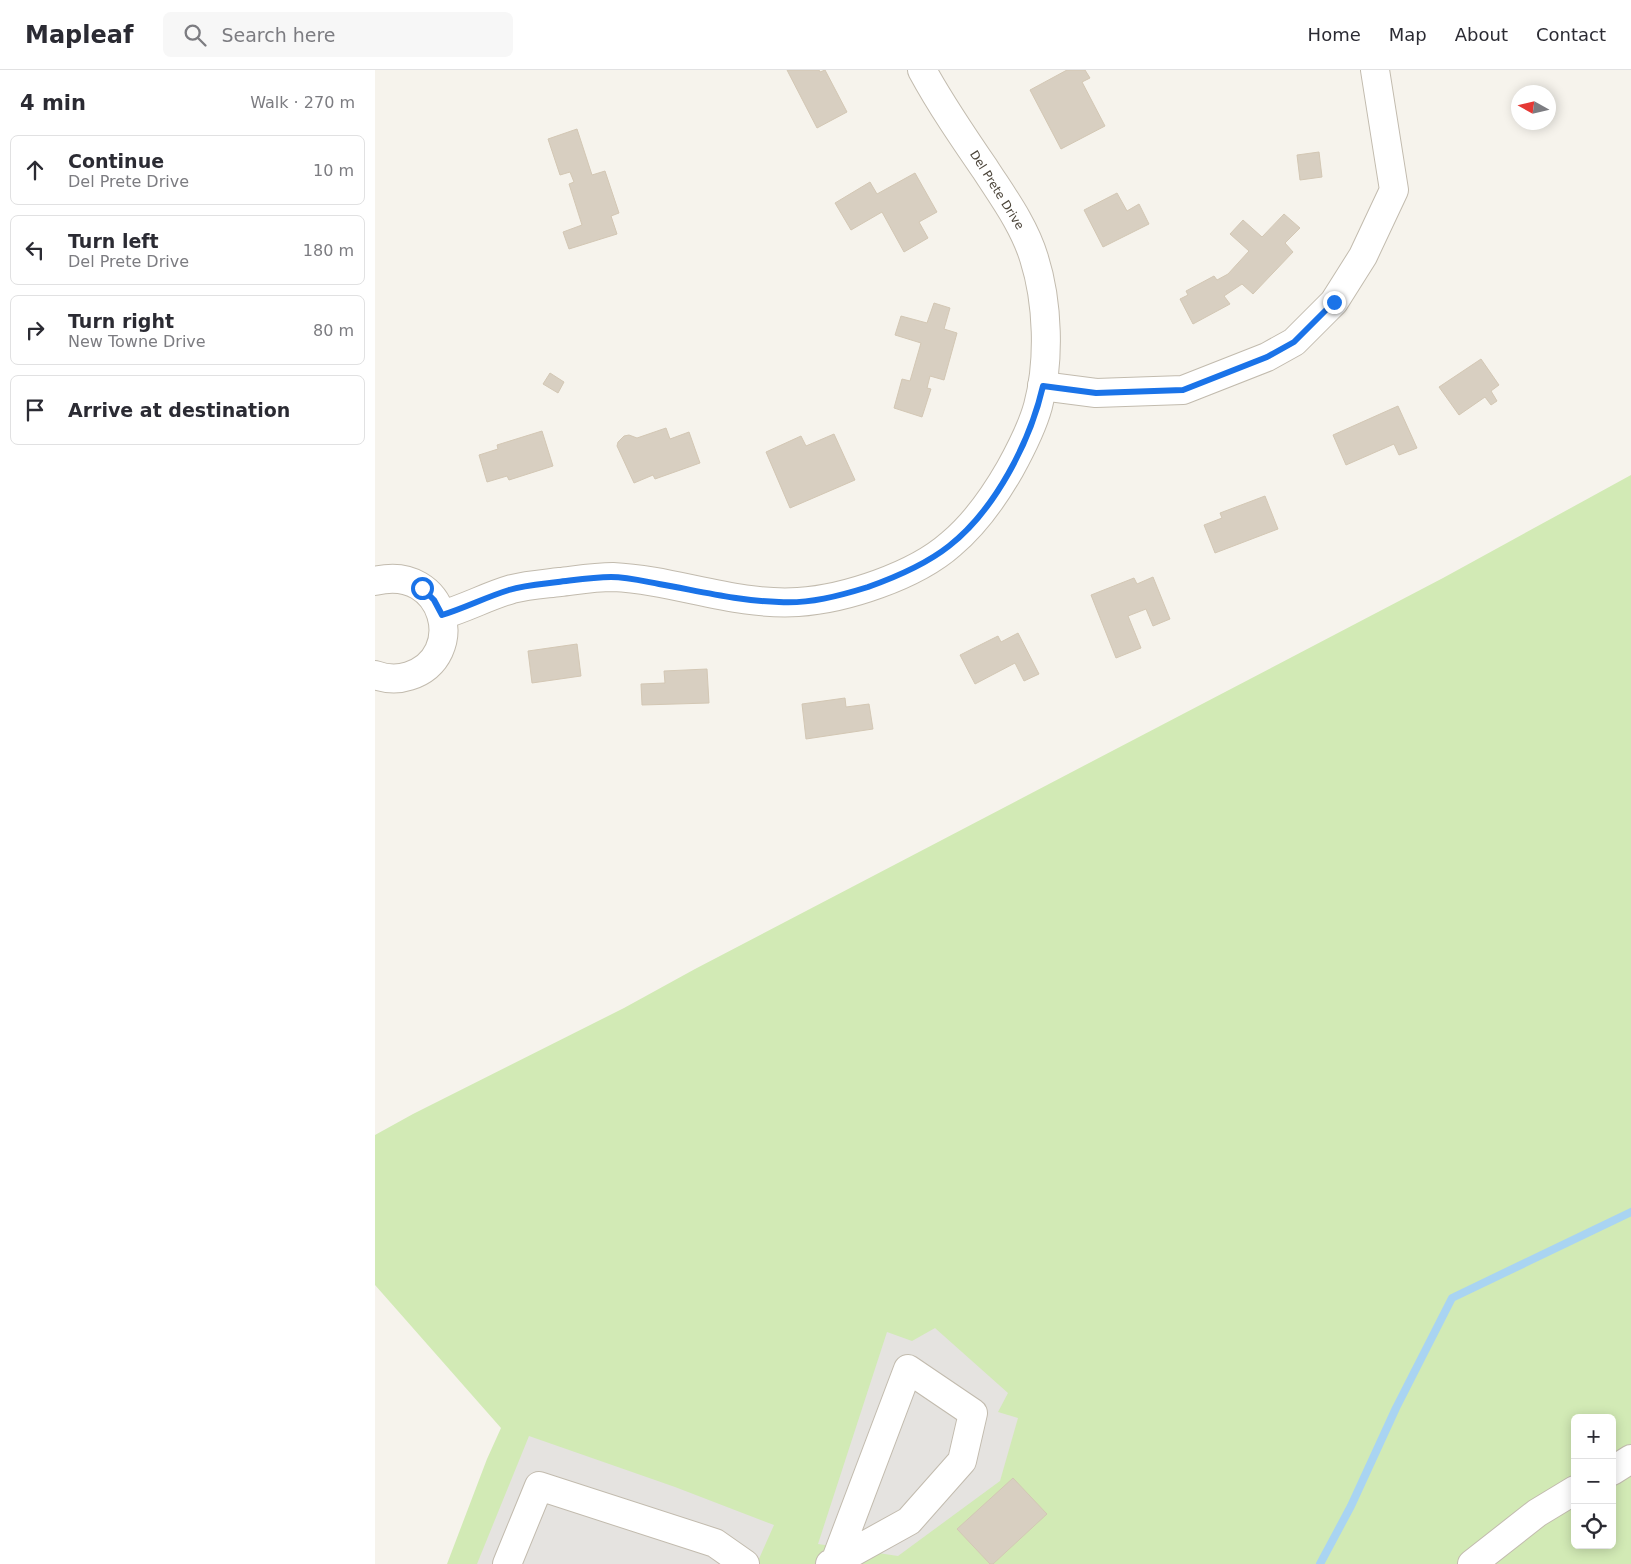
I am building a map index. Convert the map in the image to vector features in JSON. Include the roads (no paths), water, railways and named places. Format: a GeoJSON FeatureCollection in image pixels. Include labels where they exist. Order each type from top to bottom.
{"type":"FeatureCollection","features":[{"type":"Feature","properties":{"kind":"street","name":"Del Prete Drive"},"geometry":{"type":"LineString","coordinates":[[442,615],[512,589],[596,578],[631,579],[758,601],[807,601],[833,597],[881,582],[928,560],[949,546],[970,526],[1004,480],[1030,428],[1038,406],[1043,386],[1046,350],[1044,312],[1040,280],[1033,255],[1023,231],[1010,206],[945,111],[922,70]]}},
{"type":"Feature","properties":{"kind":"street"},"geometry":{"type":"LineString","coordinates":[[1043,386],[1096,393],[1183,390],[1267,357],[1294,342],[1334,302],[1363,256],[1394,190],[1375,70]]}},
{"type":"Feature","properties":{"kind":"street"},"geometry":{"type":"LineString","coordinates":[[375,581],[392,578],[408,580],[422,588],[434,600],[442,615],[444,632],[439,648],[431,663],[417,674],[401,679],[384,679],[375,675]]}},
{"type":"Feature","properties":{"kind":"street"},"geometry":{"type":"LineString","coordinates":[[908,1369],[973,1414],[961,1461],[909,1521],[832,1563],[863,1489],[908,1369]]}},
{"type":"Feature","properties":{"kind":"street"},"geometry":{"type":"LineString","coordinates":[[1616,1468],[1631,1459]]}},
{"type":"Feature","properties":{"kind":"street"},"geometry":{"type":"LineString","coordinates":[[512,1562],[539,1486],[715,1543],[745,1564]]}},
{"type":"Feature","properties":{"kind":"street"},"geometry":{"type":"LineString","coordinates":[[1472,1564],[1537,1513],[1571,1492]]}},
{"type":"Feature","properties":{"kind":"waterway"},"geometry":{"type":"LineString","coordinates":[[1320,1564],[1351,1506],[1396,1408],[1452,1298],[1631,1212]]}}]}
